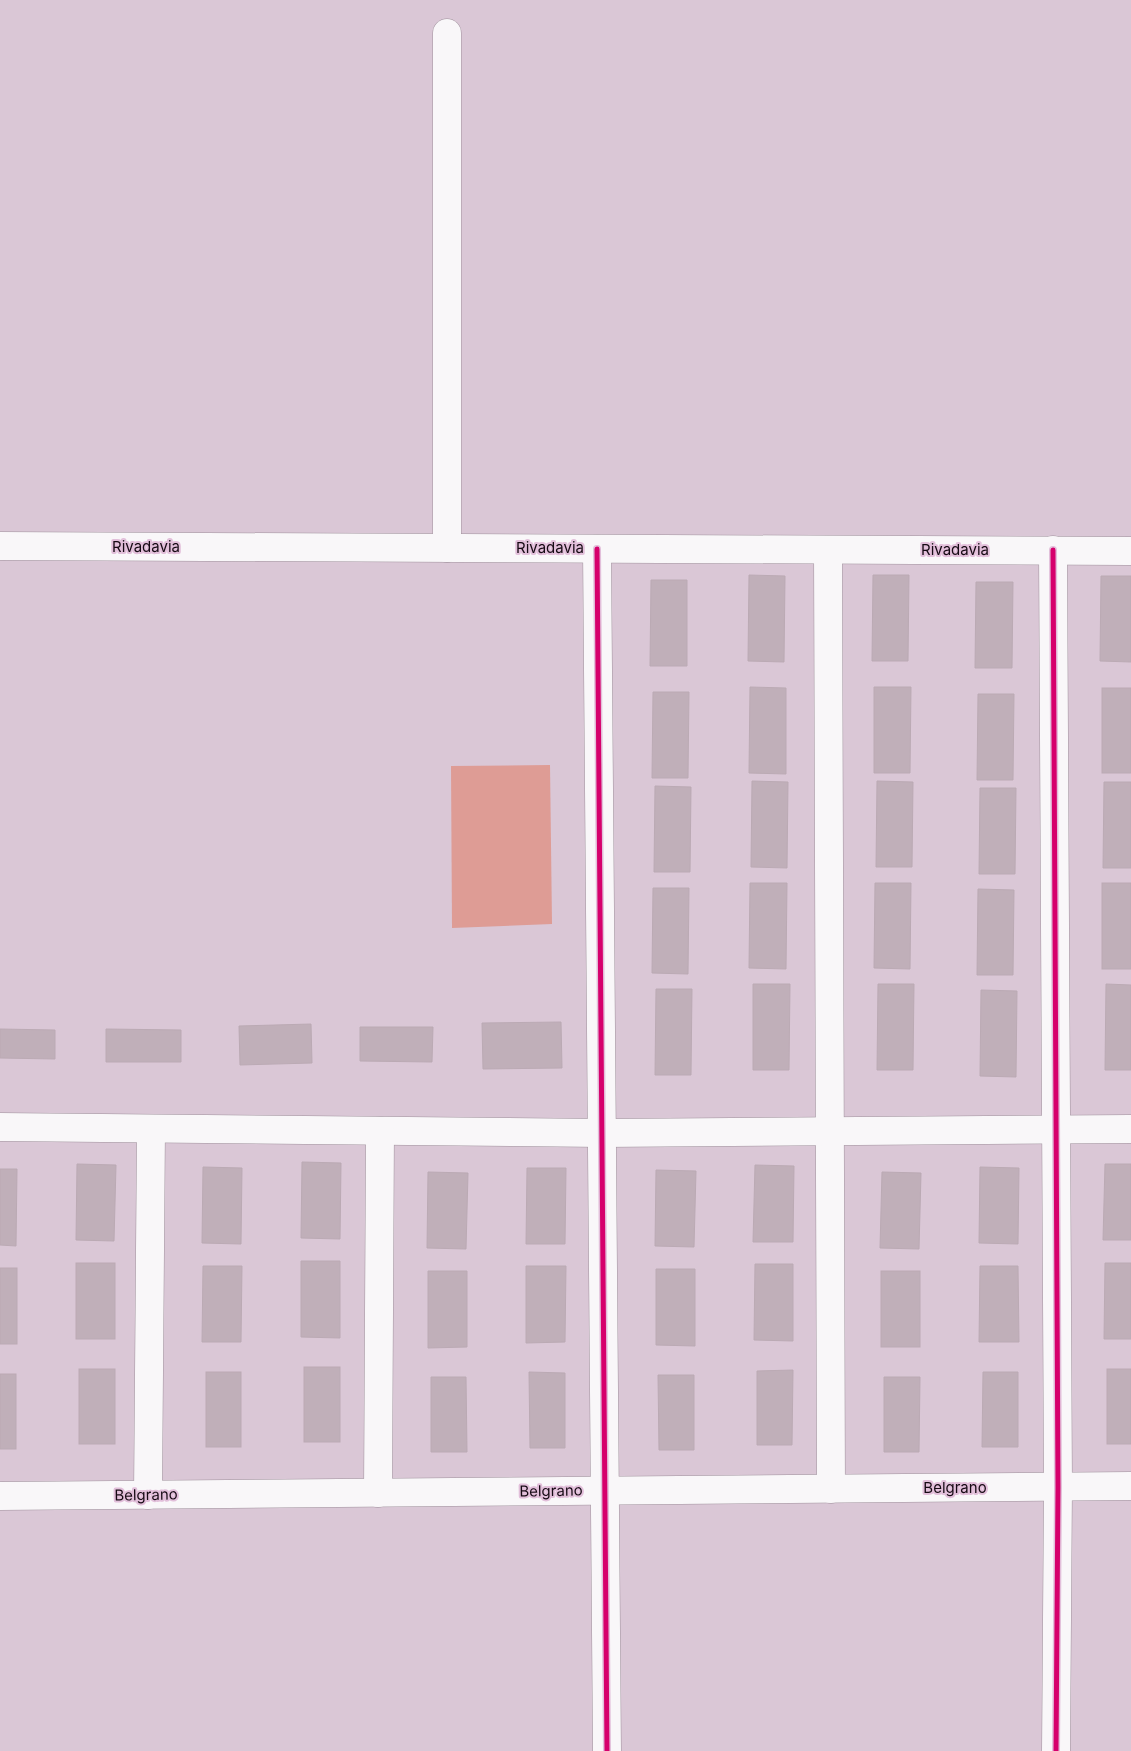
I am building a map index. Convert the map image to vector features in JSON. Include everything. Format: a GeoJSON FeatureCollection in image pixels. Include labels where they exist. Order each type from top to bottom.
{"type":"FeatureCollection","features":[{"type":"Feature","properties":{"kind":"street"},"geometry":{"type":"LineString","coordinates":[[447,33],[447,548]]}},
{"type":"Feature","properties":{"kind":"street","name":"Rivadavia"},"geometry":{"type":"LineString","coordinates":[[0,546],[1131,551]]}},
{"type":"Feature","properties":{"kind":"street"},"geometry":{"type":"LineString","coordinates":[[597,549],[607,1751]]}},
{"type":"Feature","properties":{"kind":"street"},"geometry":{"type":"LineString","coordinates":[[828,550],[831,1489]]}},
{"type":"Feature","properties":{"kind":"street"},"geometry":{"type":"LineString","coordinates":[[1053,550],[1058,1487],[1056,1751]]}},
{"type":"Feature","properties":{"kind":"street"},"geometry":{"type":"LineString","coordinates":[[0,1127],[603,1133],[1131,1129]]}},
{"type":"Feature","properties":{"kind":"street"},"geometry":{"type":"LineString","coordinates":[[148,1495],[150,1129]]}},
{"type":"Feature","properties":{"kind":"street"},"geometry":{"type":"LineString","coordinates":[[378,1493],[380,1131]]}},
{"type":"Feature","properties":{"kind":"street","name":"Belgrano"},"geometry":{"type":"LineString","coordinates":[[0,1496],[1131,1486]]}},
{"type":"Feature","properties":{"kind":"shaded area"},"geometry":{"type":"Polygon","coordinates":[[[550,765],[552,924],[452,928],[451,766],[550,765]]]}},
{"type":"Feature","properties":{"kind":"building"},"geometry":{"type":"Polygon","coordinates":[[[749,575],[785,576],[784,662],[748,661],[749,575]]]}},
{"type":"Feature","properties":{"kind":"building"},"geometry":{"type":"Polygon","coordinates":[[[873,575],[909,575],[908,661],[872,661],[873,575]]]}},
{"type":"Feature","properties":{"kind":"building"},"geometry":{"type":"Polygon","coordinates":[[[1101,576],[1131,576],[1131,662],[1100,661],[1101,576]]]}},
{"type":"Feature","properties":{"kind":"building"},"geometry":{"type":"Polygon","coordinates":[[[651,580],[687,580],[687,666],[650,666],[651,580]]]}},
{"type":"Feature","properties":{"kind":"building"},"geometry":{"type":"Polygon","coordinates":[[[976,582],[1013,582],[1012,668],[975,668],[976,582]]]}},
{"type":"Feature","properties":{"kind":"building"},"geometry":{"type":"Polygon","coordinates":[[[750,687],[786,688],[786,774],[749,773],[750,687]]]}},
{"type":"Feature","properties":{"kind":"building"},"geometry":{"type":"Polygon","coordinates":[[[874,687],[911,687],[910,773],[874,773],[874,687]]]}},
{"type":"Feature","properties":{"kind":"building"},"geometry":{"type":"Polygon","coordinates":[[[1102,688],[1131,688],[1131,773],[1102,773],[1102,688]]]}},
{"type":"Feature","properties":{"kind":"building"},"geometry":{"type":"Polygon","coordinates":[[[653,692],[689,692],[688,778],[652,778],[653,692]]]}},
{"type":"Feature","properties":{"kind":"building"},"geometry":{"type":"Polygon","coordinates":[[[978,694],[1014,694],[1013,780],[977,780],[978,694]]]}},
{"type":"Feature","properties":{"kind":"building"},"geometry":{"type":"Polygon","coordinates":[[[752,781],[788,782],[787,868],[751,867],[752,781]]]}},
{"type":"Feature","properties":{"kind":"building"},"geometry":{"type":"Polygon","coordinates":[[[877,781],[913,782],[912,867],[876,867],[877,781]]]}},
{"type":"Feature","properties":{"kind":"building"},"geometry":{"type":"Polygon","coordinates":[[[1104,782],[1131,782],[1131,868],[1103,868],[1104,782]]]}},
{"type":"Feature","properties":{"kind":"building"},"geometry":{"type":"Polygon","coordinates":[[[655,786],[691,787],[690,872],[654,872],[655,786]]]}},
{"type":"Feature","properties":{"kind":"building"},"geometry":{"type":"Polygon","coordinates":[[[980,788],[1016,788],[1015,874],[979,874],[980,788]]]}},
{"type":"Feature","properties":{"kind":"building"},"geometry":{"type":"Polygon","coordinates":[[[750,883],[787,883],[786,969],[749,968],[750,883]]]}},
{"type":"Feature","properties":{"kind":"building"},"geometry":{"type":"Polygon","coordinates":[[[875,883],[911,883],[910,969],[874,968],[875,883]]]}},
{"type":"Feature","properties":{"kind":"building"},"geometry":{"type":"Polygon","coordinates":[[[1102,883],[1131,883],[1131,969],[1102,969],[1102,883]]]}},
{"type":"Feature","properties":{"kind":"building"},"geometry":{"type":"Polygon","coordinates":[[[653,888],[689,888],[688,974],[652,973],[653,888]]]}},
{"type":"Feature","properties":{"kind":"building"},"geometry":{"type":"Polygon","coordinates":[[[978,889],[1014,890],[1013,975],[977,975],[978,889]]]}},
{"type":"Feature","properties":{"kind":"building"},"geometry":{"type":"Polygon","coordinates":[[[753,984],[790,984],[789,1070],[753,1070],[753,984]]]}},
{"type":"Feature","properties":{"kind":"building"},"geometry":{"type":"Polygon","coordinates":[[[878,984],[914,984],[913,1070],[877,1070],[878,984]]]}},
{"type":"Feature","properties":{"kind":"building"},"geometry":{"type":"Polygon","coordinates":[[[1106,984],[1131,985],[1131,1070],[1105,1070],[1106,984]]]}},
{"type":"Feature","properties":{"kind":"building"},"geometry":{"type":"Polygon","coordinates":[[[656,989],[692,989],[691,1075],[655,1075],[656,989]]]}},
{"type":"Feature","properties":{"kind":"building"},"geometry":{"type":"Polygon","coordinates":[[[981,990],[1017,991],[1016,1077],[980,1076],[981,990]]]}},
{"type":"Feature","properties":{"kind":"building"},"geometry":{"type":"Polygon","coordinates":[[[561,1022],[562,1068],[483,1069],[482,1023],[561,1022]]]}},
{"type":"Feature","properties":{"kind":"building"},"geometry":{"type":"Polygon","coordinates":[[[311,1024],[312,1063],[240,1065],[239,1026],[311,1024]]]}},
{"type":"Feature","properties":{"kind":"building"},"geometry":{"type":"Polygon","coordinates":[[[360,1027],[433,1027],[432,1062],[360,1061],[360,1027]]]}},
{"type":"Feature","properties":{"kind":"building"},"geometry":{"type":"Polygon","coordinates":[[[0,1029],[55,1030],[55,1059],[0,1058],[0,1029]]]}},
{"type":"Feature","properties":{"kind":"building"},"geometry":{"type":"Polygon","coordinates":[[[106,1029],[181,1030],[181,1062],[106,1062],[106,1029]]]}},
{"type":"Feature","properties":{"kind":"building"},"geometry":{"type":"Polygon","coordinates":[[[302,1162],[341,1163],[340,1239],[301,1238],[302,1162]]]}},
{"type":"Feature","properties":{"kind":"building"},"geometry":{"type":"Polygon","coordinates":[[[77,1164],[116,1165],[114,1241],[76,1240],[77,1164]]]}},
{"type":"Feature","properties":{"kind":"building"},"geometry":{"type":"Polygon","coordinates":[[[1105,1164],[1131,1164],[1131,1240],[1103,1240],[1105,1164]]]}},
{"type":"Feature","properties":{"kind":"building"},"geometry":{"type":"Polygon","coordinates":[[[755,1165],[794,1166],[793,1242],[753,1242],[755,1165]]]}},
{"type":"Feature","properties":{"kind":"building"},"geometry":{"type":"Polygon","coordinates":[[[203,1167],[242,1168],[241,1244],[202,1243],[203,1167]]]}},
{"type":"Feature","properties":{"kind":"building"},"geometry":{"type":"Polygon","coordinates":[[[980,1167],[1019,1168],[1018,1244],[979,1243],[980,1167]]]}},
{"type":"Feature","properties":{"kind":"building"},"geometry":{"type":"Polygon","coordinates":[[[527,1168],[566,1168],[565,1244],[526,1244],[527,1168]]]}},
{"type":"Feature","properties":{"kind":"building"},"geometry":{"type":"Polygon","coordinates":[[[0,1169],[17,1169],[16,1246],[0,1245],[0,1169]]]}},
{"type":"Feature","properties":{"kind":"building"},"geometry":{"type":"Polygon","coordinates":[[[656,1170],[696,1171],[694,1247],[655,1246],[656,1170]]]}},
{"type":"Feature","properties":{"kind":"building"},"geometry":{"type":"Polygon","coordinates":[[[428,1172],[468,1173],[466,1249],[427,1248],[428,1172]]]}},
{"type":"Feature","properties":{"kind":"building"},"geometry":{"type":"Polygon","coordinates":[[[882,1172],[921,1173],[919,1249],[880,1248],[882,1172]]]}},
{"type":"Feature","properties":{"kind":"building"},"geometry":{"type":"Polygon","coordinates":[[[301,1261],[340,1261],[340,1338],[301,1337],[301,1261]]]}},
{"type":"Feature","properties":{"kind":"building"},"geometry":{"type":"Polygon","coordinates":[[[76,1263],[115,1263],[115,1339],[76,1339],[76,1263]]]}},
{"type":"Feature","properties":{"kind":"building"},"geometry":{"type":"Polygon","coordinates":[[[1105,1263],[1131,1263],[1131,1339],[1104,1339],[1105,1263]]]}},
{"type":"Feature","properties":{"kind":"building"},"geometry":{"type":"Polygon","coordinates":[[[755,1264],[793,1264],[793,1341],[754,1340],[755,1264]]]}},
{"type":"Feature","properties":{"kind":"building"},"geometry":{"type":"Polygon","coordinates":[[[203,1266],[242,1266],[241,1342],[202,1342],[203,1266]]]}},
{"type":"Feature","properties":{"kind":"building"},"geometry":{"type":"Polygon","coordinates":[[[526,1266],[566,1266],[565,1342],[526,1343],[526,1266]]]}},
{"type":"Feature","properties":{"kind":"building"},"geometry":{"type":"Polygon","coordinates":[[[980,1266],[1018,1266],[1019,1342],[979,1342],[980,1266]]]}},
{"type":"Feature","properties":{"kind":"building"},"geometry":{"type":"Polygon","coordinates":[[[0,1268],[17,1268],[17,1344],[0,1344],[0,1268]]]}},
{"type":"Feature","properties":{"kind":"building"},"geometry":{"type":"Polygon","coordinates":[[[656,1269],[695,1269],[695,1346],[656,1345],[656,1269]]]}},
{"type":"Feature","properties":{"kind":"building"},"geometry":{"type":"Polygon","coordinates":[[[428,1271],[467,1271],[467,1347],[428,1348],[428,1271]]]}},
{"type":"Feature","properties":{"kind":"building"},"geometry":{"type":"Polygon","coordinates":[[[881,1271],[920,1271],[920,1347],[881,1347],[881,1271]]]}},
{"type":"Feature","properties":{"kind":"building"},"geometry":{"type":"Polygon","coordinates":[[[304,1367],[340,1367],[340,1442],[304,1442],[304,1367]]]}},
{"type":"Feature","properties":{"kind":"building"},"geometry":{"type":"Polygon","coordinates":[[[79,1369],[115,1369],[115,1444],[79,1444],[79,1369]]]}},
{"type":"Feature","properties":{"kind":"building"},"geometry":{"type":"Polygon","coordinates":[[[1107,1369],[1131,1369],[1131,1444],[1107,1444],[1107,1369]]]}},
{"type":"Feature","properties":{"kind":"building"},"geometry":{"type":"Polygon","coordinates":[[[793,1370],[792,1445],[757,1445],[757,1371],[793,1370]]]}},
{"type":"Feature","properties":{"kind":"building"},"geometry":{"type":"Polygon","coordinates":[[[206,1372],[241,1372],[241,1447],[206,1447],[206,1372]]]}},
{"type":"Feature","properties":{"kind":"building"},"geometry":{"type":"Polygon","coordinates":[[[529,1372],[565,1373],[565,1448],[530,1448],[529,1372]]]}},
{"type":"Feature","properties":{"kind":"building"},"geometry":{"type":"Polygon","coordinates":[[[983,1372],[1018,1372],[1018,1447],[982,1447],[983,1372]]]}},
{"type":"Feature","properties":{"kind":"building"},"geometry":{"type":"Polygon","coordinates":[[[0,1374],[16,1374],[16,1449],[0,1449],[0,1374]]]}},
{"type":"Feature","properties":{"kind":"building"},"geometry":{"type":"Polygon","coordinates":[[[658,1375],[694,1375],[694,1450],[659,1450],[658,1375]]]}},
{"type":"Feature","properties":{"kind":"building"},"geometry":{"type":"Polygon","coordinates":[[[431,1377],[466,1377],[467,1452],[431,1452],[431,1377]]]}},
{"type":"Feature","properties":{"kind":"building"},"geometry":{"type":"Polygon","coordinates":[[[884,1377],[920,1377],[919,1452],[884,1452],[884,1377]]]}},
{"type":"Feature","properties":{"kind":"cycle path"},"geometry":{"type":"LineString","coordinates":[[597,549],[607,1751]]}},
{"type":"Feature","properties":{"kind":"cycle path"},"geometry":{"type":"LineString","coordinates":[[1053,550],[1058,1487],[1056,1751]]}}]}
